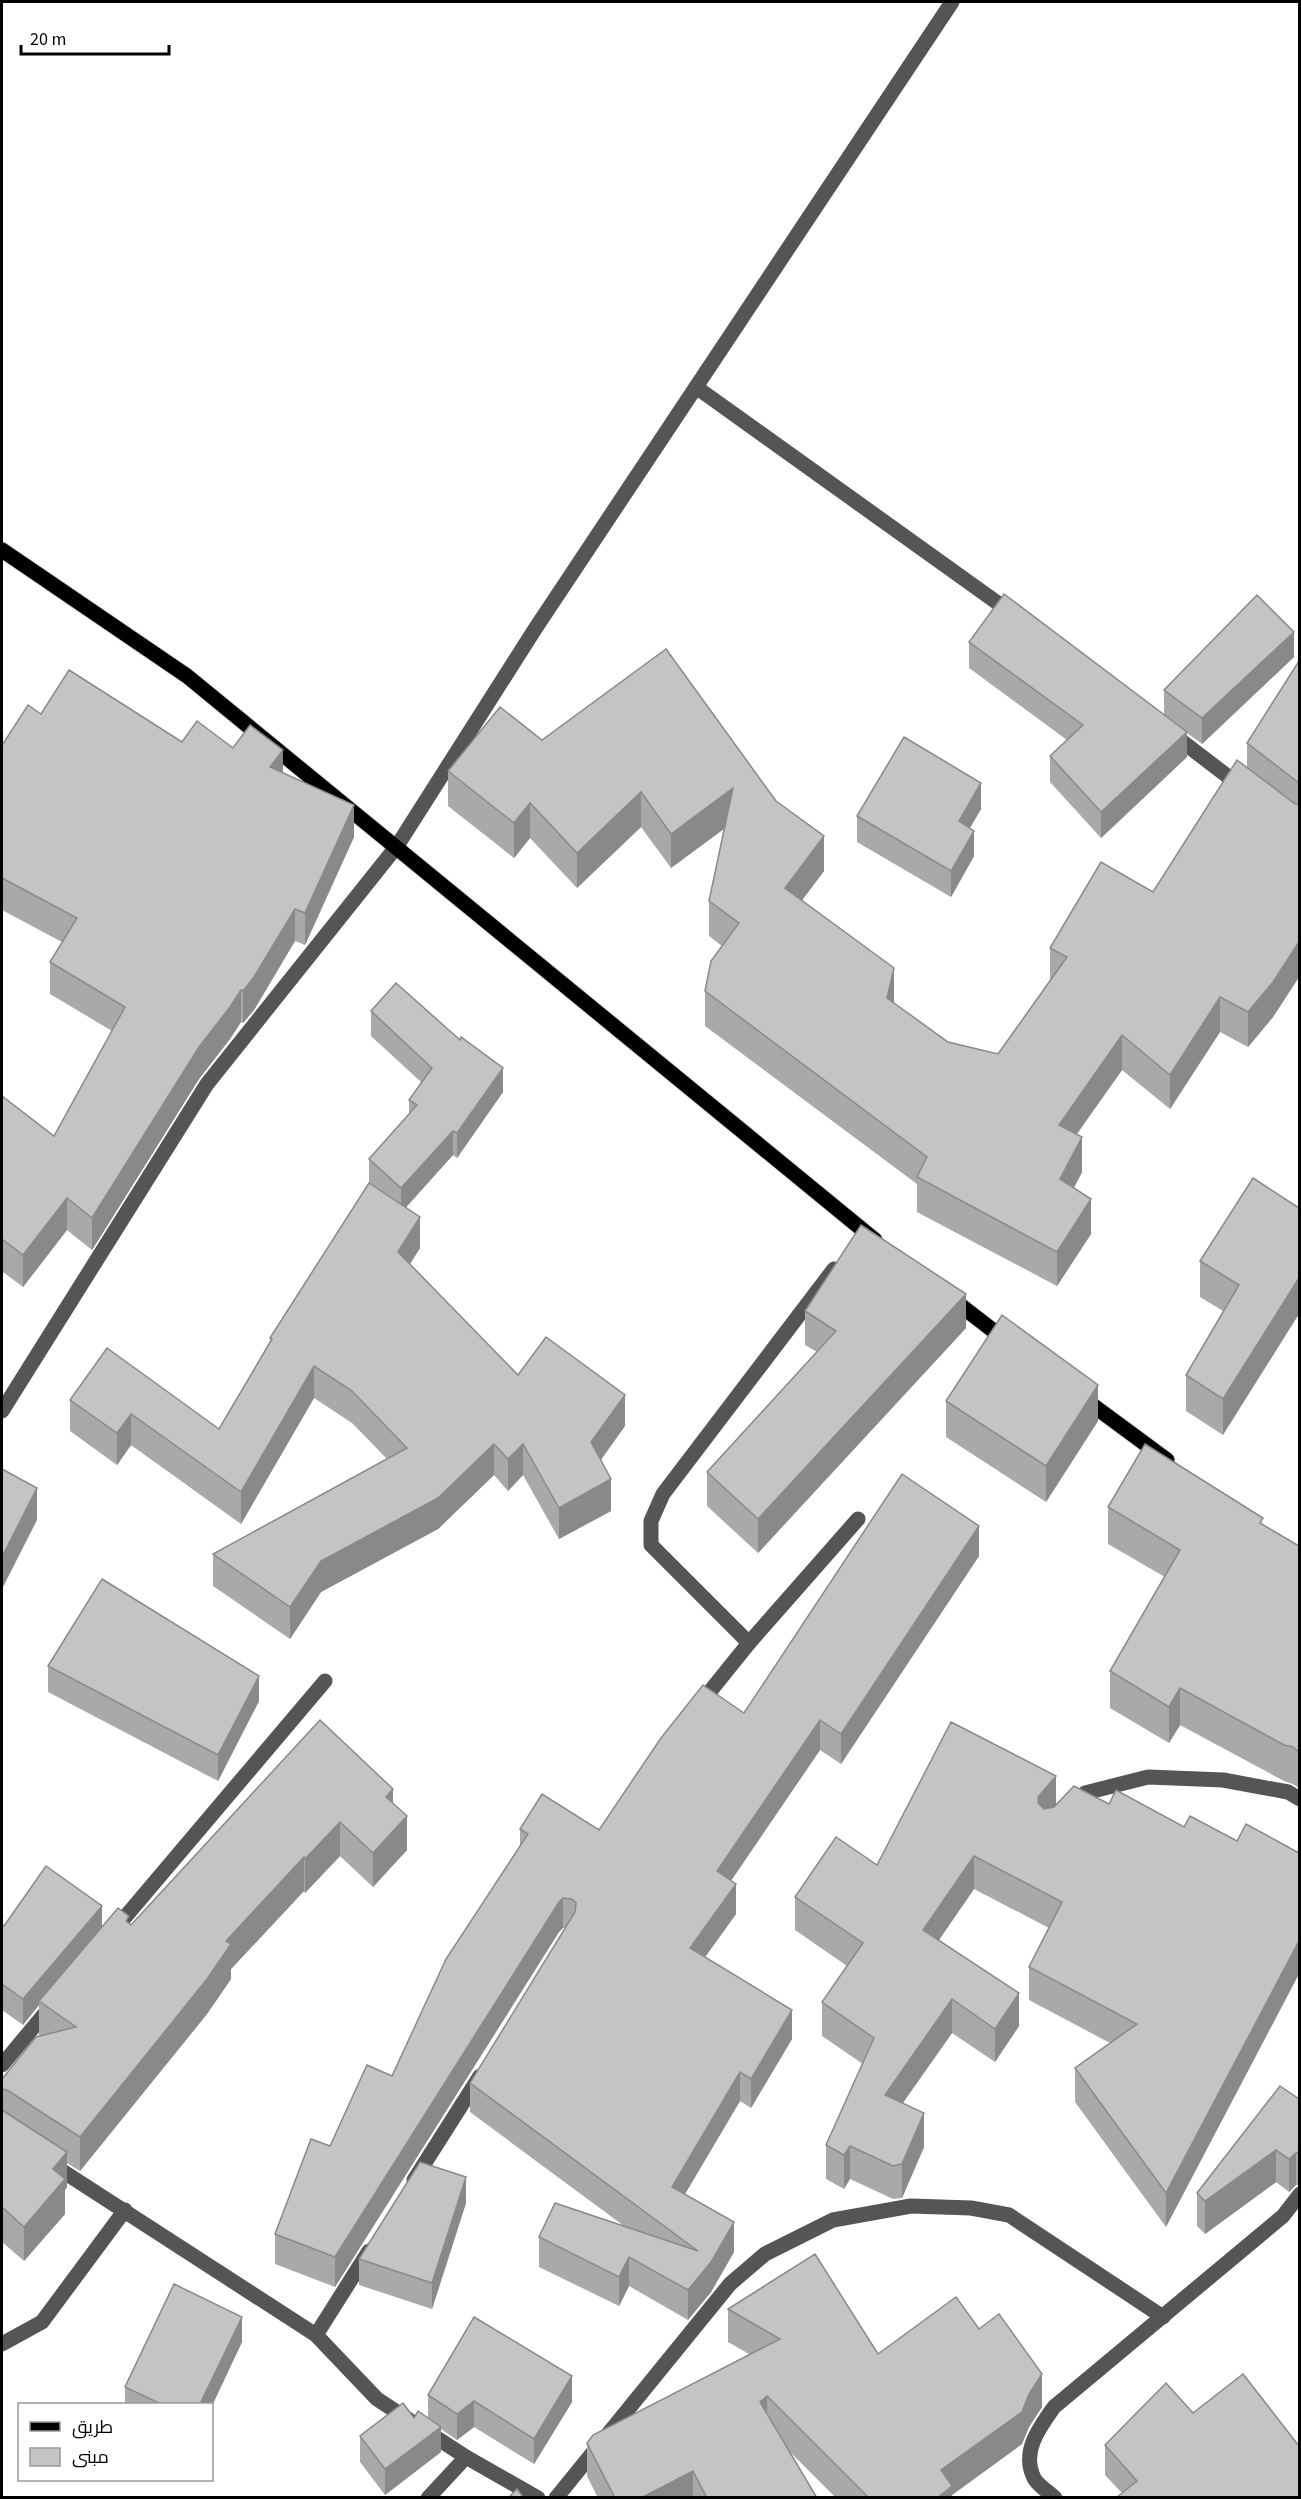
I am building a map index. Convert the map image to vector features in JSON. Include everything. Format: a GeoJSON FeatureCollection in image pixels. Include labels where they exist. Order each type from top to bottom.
{"type":"FeatureCollection","features":[{"type":"Feature","properties":{"kind":"main road"},"geometry":{"type":"LineString","coordinates":[[2,550],[187,675],[397,846],[860,1236],[892,1253]]}},
{"type":"Feature","properties":{"kind":"main road"},"geometry":{"type":"LineString","coordinates":[[939,1289],[1023,1353]]}},
{"type":"Feature","properties":{"kind":"main road"},"geometry":{"type":"LineString","coordinates":[[1071,1389],[1176,1467]]}},
{"type":"Feature","properties":{"kind":"street"},"geometry":{"type":"LineString","coordinates":[[2,1411],[207,1084],[397,846],[535,629],[952,2]]}},
{"type":"Feature","properties":{"kind":"street"},"geometry":{"type":"LineString","coordinates":[[696,387],[1024,623]]}},
{"type":"Feature","properties":{"kind":"street"},"geometry":{"type":"LineString","coordinates":[[1157,723],[1252,794]]}},
{"type":"Feature","properties":{"kind":"street"},"geometry":{"type":"LineString","coordinates":[[749,1643],[651,1545],[651,1521],[663,1494],[842,1259]]}},
{"type":"Feature","properties":{"kind":"street"},"geometry":{"type":"LineString","coordinates":[[690,1716],[749,1643],[858,1519]]}},
{"type":"Feature","properties":{"kind":"street"},"geometry":{"type":"LineString","coordinates":[[109,1937],[325,1681]]}},
{"type":"Feature","properties":{"kind":"street"},"geometry":{"type":"LineString","coordinates":[[1062,1817],[1085,1793],[1148,1777],[1223,1780],[1287,1792],[1299,1798]]}},
{"type":"Feature","properties":{"kind":"street"},"geometry":{"type":"LineString","coordinates":[[2,2065],[63,1992]]}},
{"type":"Feature","properties":{"kind":"street"},"geometry":{"type":"LineString","coordinates":[[404,2196],[485,2067]]}},
{"type":"Feature","properties":{"kind":"street"},"geometry":{"type":"LineString","coordinates":[[39,2157],[125,2210],[316,2335],[377,2399],[466,2457],[538,2498]]}},
{"type":"Feature","properties":{"kind":"street"},"geometry":{"type":"LineString","coordinates":[[1055,2498],[1034,2479],[1028,2457],[1036,2433],[1054,2407],[1283,2216],[1299,2194]]}},
{"type":"Feature","properties":{"kind":"street"},"geometry":{"type":"LineString","coordinates":[[556,2498],[730,2284],[765,2254],[833,2220],[911,2206],[970,2208],[1009,2215],[1163,2317]]}},
{"type":"Feature","properties":{"kind":"street"},"geometry":{"type":"LineString","coordinates":[[2,2344],[42,2322],[125,2210]]}},
{"type":"Feature","properties":{"kind":"street"},"geometry":{"type":"LineString","coordinates":[[316,2335],[379,2235]]}},
{"type":"Feature","properties":{"kind":"street"},"geometry":{"type":"LineString","coordinates":[[428,2498],[466,2457]]}},
{"type":"Feature","properties":{"kind":"building"},"geometry":{"type":"Polygon","coordinates":[[[1004,594],[1187,732],[1101,812],[1050,756],[1083,725],[969,642],[1004,594]]]}},
{"type":"Feature","properties":{"kind":"building"},"geometry":{"type":"Polygon","coordinates":[[[1257,595],[1294,632],[1202,718],[1164,690],[1257,595]]]}},
{"type":"Feature","properties":{"kind":"building"},"geometry":{"type":"Polygon","coordinates":[[[666,649],[776,801],[824,836],[785,888],[894,968],[887,998],[948,1042],[998,1054],[1067,957],[1050,948],[1101,862],[1153,892],[1237,760],[1299,805],[1299,942],[1273,982],[1248,1012],[1220,997],[1170,1075],[1122,1035],[1059,1125],[1082,1137],[1060,1179],[1091,1199],[1057,1252],[917,1177],[927,1157],[705,991],[711,961],[739,923],[709,901],[733,788],[671,834],[641,792],[577,853],[530,803],[514,823],[448,771],[500,707],[542,740],[666,649]]]}},
{"type":"Feature","properties":{"kind":"building"},"geometry":{"type":"Polygon","coordinates":[[[1299,661],[1299,783],[1247,743],[1299,661]]]}},
{"type":"Feature","properties":{"kind":"building"},"geometry":{"type":"Polygon","coordinates":[[[69,670],[182,742],[197,721],[233,748],[250,725],[283,750],[270,767],[354,805],[305,913],[295,909],[254,977],[243,991],[241,990],[199,1047],[92,1218],[67,1198],[23,1255],[3,1240],[2,1242],[2,1096],[54,1136],[125,1007],[50,962],[77,918],[2,878],[2,744],[28,705],[41,714],[69,670]]]}},
{"type":"Feature","properties":{"kind":"building"},"geometry":{"type":"Polygon","coordinates":[[[904,737],[981,783],[959,821],[974,831],[951,871],[857,816],[904,737]]]}},
{"type":"Feature","properties":{"kind":"building"},"geometry":{"type":"Polygon","coordinates":[[[396,983],[460,1040],[461,1037],[503,1068],[457,1133],[453,1131],[401,1188],[369,1159],[417,1105],[409,1100],[432,1068],[371,1011],[396,983]]]}},
{"type":"Feature","properties":{"kind":"building"},"geometry":{"type":"Polygon","coordinates":[[[1253,1178],[1299,1208],[1299,1278],[1223,1399],[1186,1375],[1239,1285],[1200,1261],[1253,1178]]]}},
{"type":"Feature","properties":{"kind":"building"},"geometry":{"type":"Polygon","coordinates":[[[369,1183],[420,1217],[398,1252],[518,1375],[546,1337],[625,1395],[591,1442],[611,1479],[559,1508],[523,1444],[508,1459],[494,1444],[438,1498],[321,1561],[290,1607],[213,1554],[407,1448],[352,1391],[314,1366],[241,1492],[131,1414],[117,1433],[70,1400],[107,1348],[219,1429],[272,1339],[270,1338],[369,1183]]]}},
{"type":"Feature","properties":{"kind":"building"},"geometry":{"type":"Polygon","coordinates":[[[861,1225],[966,1294],[758,1519],[707,1472],[836,1331],[805,1311],[861,1225]]]}},
{"type":"Feature","properties":{"kind":"building"},"geometry":{"type":"Polygon","coordinates":[[[1002,1315],[1098,1385],[1046,1466],[946,1401],[1002,1315]]]}},
{"type":"Feature","properties":{"kind":"building"},"geometry":{"type":"Polygon","coordinates":[[[1145,1444],[1263,1518],[1260,1523],[1299,1546],[1299,1752],[1180,1688],[1169,1707],[1110,1671],[1180,1550],[1108,1507],[1145,1444]]]}},
{"type":"Feature","properties":{"kind":"building"},"geometry":{"type":"Polygon","coordinates":[[[2,1469],[37,1488],[2,1557],[2,1469]]]}},
{"type":"Feature","properties":{"kind":"building"},"geometry":{"type":"Polygon","coordinates":[[[902,1474],[979,1526],[841,1734],[820,1720],[717,1871],[736,1884],[690,1948],[792,2010],[751,2079],[740,2072],[672,2187],[734,2222],[711,2262],[688,2290],[629,2257],[619,2277],[539,2237],[555,2203],[698,2251],[470,2083],[575,1912],[576,1903],[572,1899],[563,1898],[559,1902],[335,2257],[275,2234],[311,2139],[330,2146],[367,2065],[392,2076],[446,1959],[528,1834],[520,1829],[542,1794],[599,1830],[661,1738],[703,1685],[744,1713],[902,1474]]]}},
{"type":"Feature","properties":{"kind":"building"},"geometry":{"type":"Polygon","coordinates":[[[102,1579],[259,1676],[218,1755],[48,1666],[102,1579]]]}},
{"type":"Feature","properties":{"kind":"building"},"geometry":{"type":"Polygon","coordinates":[[[320,1720],[393,1789],[386,1797],[407,1816],[373,1853],[340,1822],[305,1859],[304,1857],[226,1941],[231,1944],[207,1979],[80,2137],[2,2089],[2,2079],[36,2037],[76,2027],[39,2001],[118,1908],[129,1916],[126,1921],[131,1925],[320,1720]]]}},
{"type":"Feature","properties":{"kind":"building"},"geometry":{"type":"Polygon","coordinates":[[[951,1722],[1056,1776],[1038,1797],[1038,1803],[1044,1809],[1054,1807],[1074,1786],[1109,1804],[1116,1790],[1184,1827],[1190,1816],[1237,1841],[1246,1824],[1299,1853],[1299,1941],[1166,2193],[1075,2068],[1137,2024],[1029,1967],[1062,1902],[974,1856],[923,1930],[1019,1993],[995,2029],[952,1999],[885,2095],[924,2113],[902,2164],[893,2166],[850,2146],[844,2155],[826,2145],[874,2038],[822,2002],[863,1943],[795,1897],[836,1837],[877,1865],[951,1722]]]}},
{"type":"Feature","properties":{"kind":"building"},"geometry":{"type":"Polygon","coordinates":[[[46,1866],[102,1906],[23,1999],[2,1984],[2,1924],[4,1926],[46,1866]]]}},
{"type":"Feature","properties":{"kind":"building"},"geometry":{"type":"Polygon","coordinates":[[[1280,2086],[1299,2099],[1299,2152],[1289,2159],[1276,2150],[1205,2201],[1197,2193],[1280,2086]]]}},
{"type":"Feature","properties":{"kind":"building"},"geometry":{"type":"Polygon","coordinates":[[[2,2110],[67,2152],[53,2169],[65,2179],[24,2227],[2,2207],[2,2110]]]}},
{"type":"Feature","properties":{"kind":"building"},"geometry":{"type":"Polygon","coordinates":[[[420,2162],[466,2177],[432,2283],[359,2259],[420,2162]]]}},
{"type":"Feature","properties":{"kind":"building"},"geometry":{"type":"Polygon","coordinates":[[[815,2254],[878,2354],[956,2297],[979,2329],[999,2314],[1042,2374],[1029,2394],[1022,2412],[941,2470],[952,2486],[937,2498],[869,2498],[767,2396],[760,2402],[817,2498],[707,2498],[693,2471],[641,2498],[615,2498],[587,2443],[593,2435],[780,2339],[728,2309],[815,2254]]]}},
{"type":"Feature","properties":{"kind":"building"},"geometry":{"type":"Polygon","coordinates":[[[174,2284],[242,2317],[200,2403],[159,2403],[125,2387],[174,2284]]]}},
{"type":"Feature","properties":{"kind":"building"},"geometry":{"type":"Polygon","coordinates":[[[474,2317],[572,2376],[534,2439],[474,2401],[457,2414],[428,2395],[474,2317]]]}},
{"type":"Feature","properties":{"kind":"building"},"geometry":{"type":"Polygon","coordinates":[[[1243,2374],[1299,2446],[1299,2498],[1116,2498],[1137,2481],[1105,2445],[1166,2383],[1193,2413],[1243,2374]]]}},
{"type":"Feature","properties":{"kind":"building"},"geometry":{"type":"Polygon","coordinates":[[[403,2403],[414,2418],[418,2411],[441,2427],[385,2469],[360,2436],[403,2403]]]}},
{"type":"Feature","properties":{"kind":"building"},"geometry":{"type":"Polygon","coordinates":[[[517,2489],[524,2498],[508,2498],[517,2489]]]}}]}
